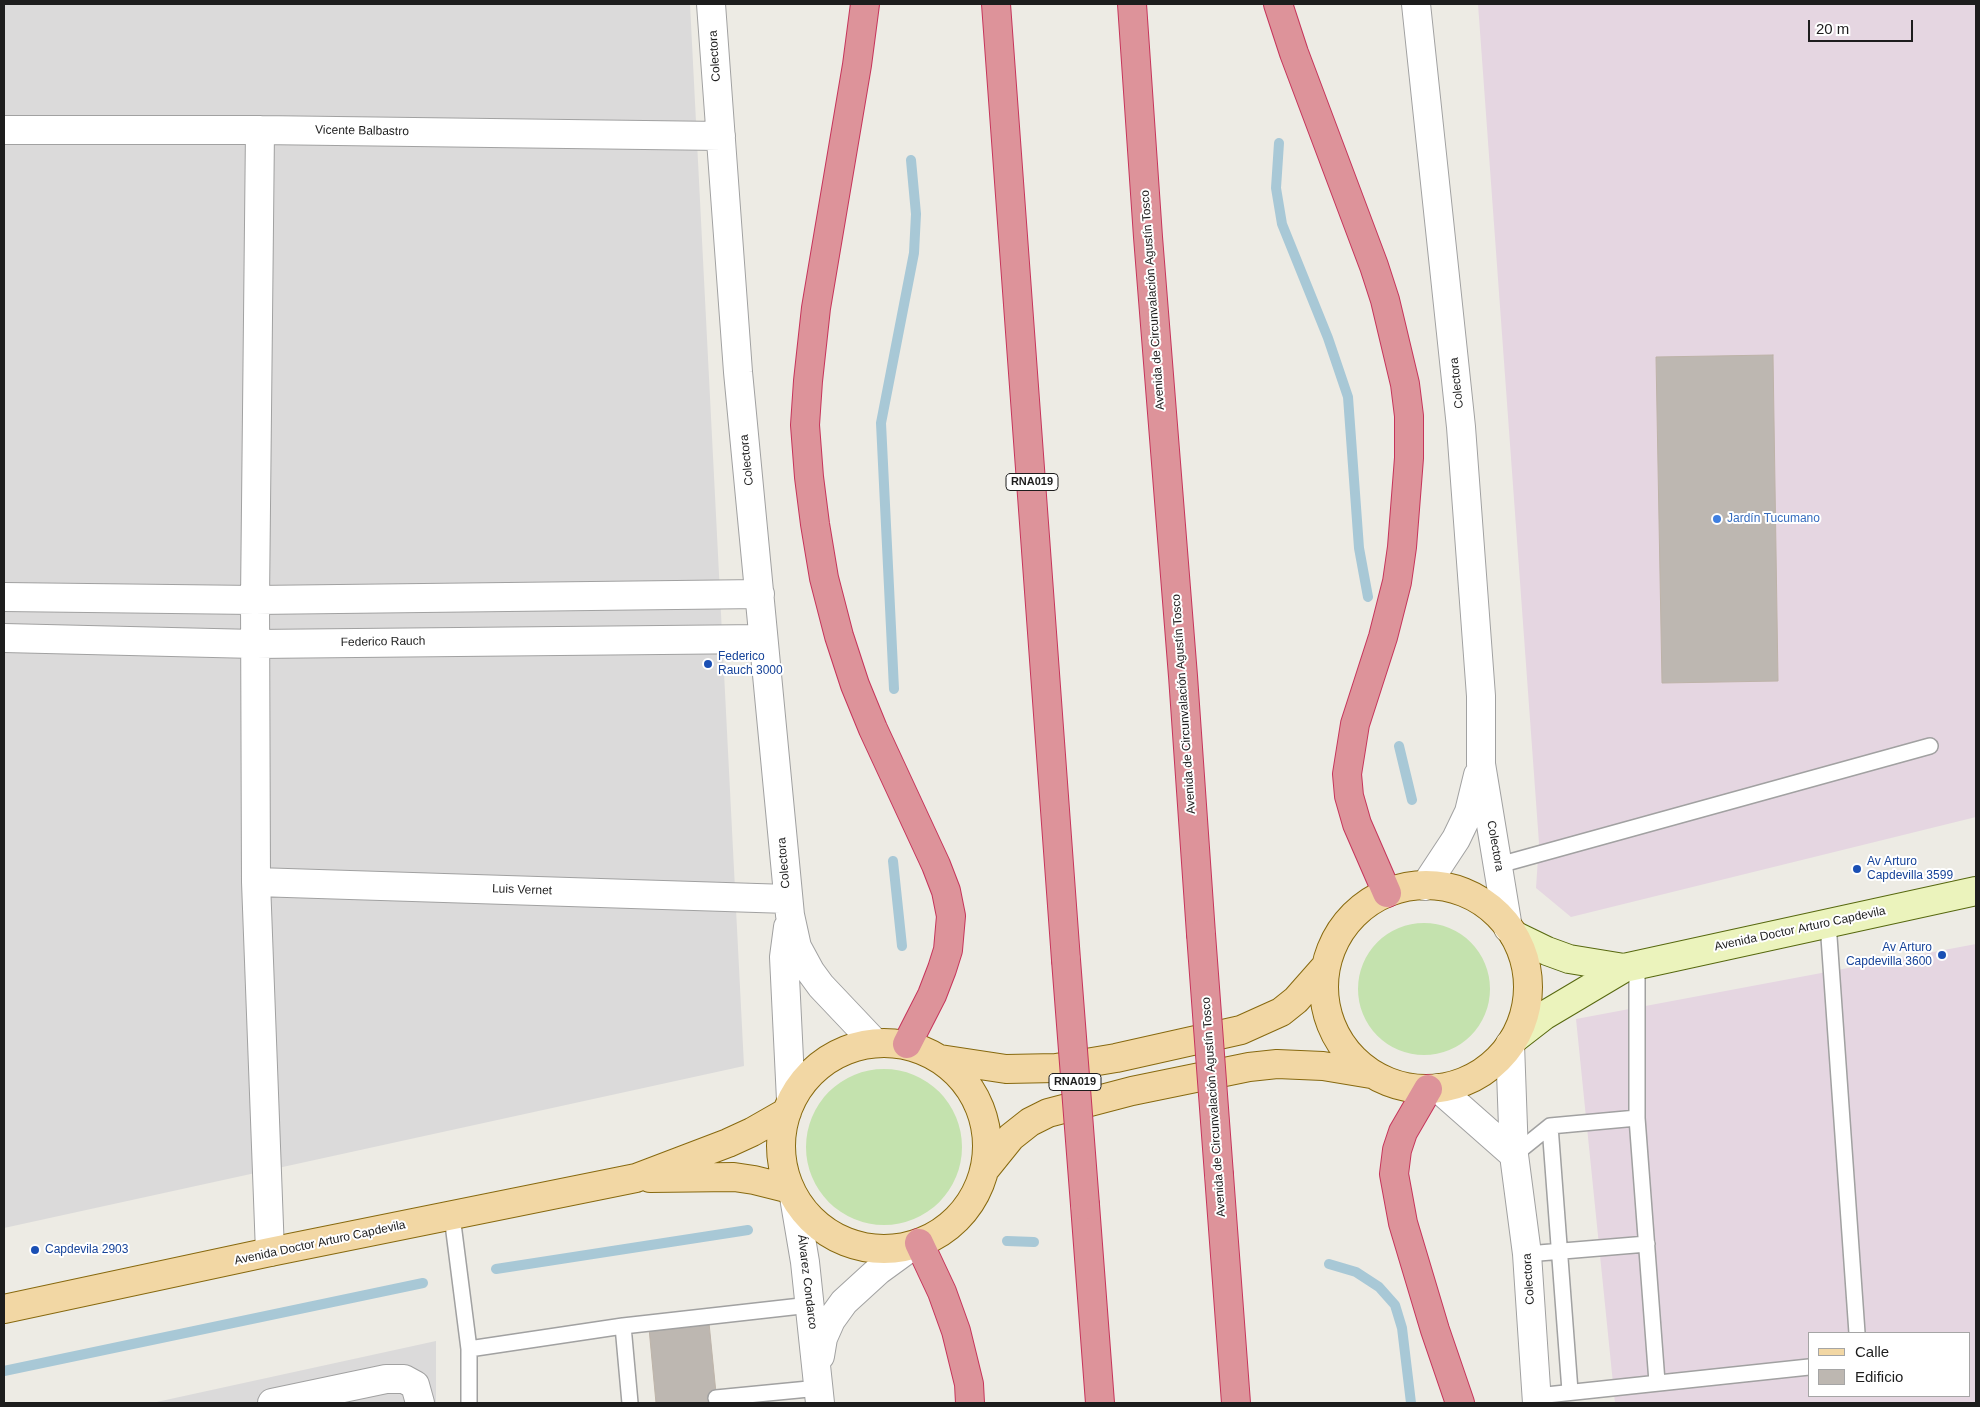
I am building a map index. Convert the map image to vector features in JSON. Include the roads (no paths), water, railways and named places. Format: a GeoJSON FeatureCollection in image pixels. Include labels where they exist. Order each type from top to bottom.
{"type":"FeatureCollection","features":[{"type":"Feature","properties":{"kind":"highway"},"geometry":{"type":"LineString","coordinates":[[865,4],[849,118],[816,308],[810,354],[806,425],[809,477],[815,524],[824,578],[839,636],[855,685],[873,729],[936,865],[946,891],[952,916],[948,950],[942,970],[932,995],[907,1044]]}},
{"type":"Feature","properties":{"kind":"highway","name":"RNA019"},"geometry":{"type":"LineString","coordinates":[[996,4],[1100,1403]]}},
{"type":"Feature","properties":{"kind":"highway","name":"Avenida de Circunvalación Agustín Tosco"},"geometry":{"type":"LineString","coordinates":[[1132,4],[1236,1403]]}},
{"type":"Feature","properties":{"kind":"highway"},"geometry":{"type":"LineString","coordinates":[[1278,4],[1297,62],[1374,266],[1385,300],[1405,384],[1409,458],[1402,546],[1383,637],[1355,724],[1347,774],[1349,796],[1357,824],[1387,893]]}},
{"type":"Feature","properties":{"kind":"highway"},"geometry":{"type":"LineString","coordinates":[[1433,1089],[1403,1132],[1397,1150],[1395,1182],[1402,1223],[1460,1403]]}},
{"type":"Feature","properties":{"kind":"highway"},"geometry":{"type":"LineString","coordinates":[[915,1244],[942,1292],[956,1331],[969,1384],[970,1403]]}},
{"type":"Feature","properties":{"kind":"main road","name":"Avenida Doctor Arturo Capdevila"},"geometry":{"type":"LineString","coordinates":[[986,1168],[1011,1137],[1030,1122],[1048,1113],[1132,1092],[1248,1067],[1277,1064],[1323,1066],[1372,1074],[1402,1086],[1433,1089],[1461,1083],[1480,1074],[1501,1057],[1512,1042],[1525,1014],[1528,980],[1525,961],[1511,931],[1493,911],[1479,900],[1451,889],[1426,886],[1404,888],[1387,893],[1371,902],[1342,929],[1334,943],[1326,966],[1324,982],[1325,1004],[1330,1023],[1347,1054],[1372,1074]]}},
{"type":"Feature","properties":{"kind":"main road","name":"Avenida Doctor Arturo Capdevila"},"geometry":{"type":"LineString","coordinates":[[1512,1042],[1545,1015],[1630,967],[1976,891]]}},
{"type":"Feature","properties":{"kind":"main road","name":"Avenida Doctor Arturo Capdevila"},"geometry":{"type":"LineString","coordinates":[[1511,931],[1547,952],[1569,959],[1630,967]]}},
{"type":"Feature","properties":{"kind":"main road","name":"Avenida Doctor Arturo Capdevila"},"geometry":{"type":"LineString","coordinates":[[939,1058],[1006,1069],[1056,1068],[1116,1058],[1241,1030],[1281,1012],[1296,1000],[1326,966]]}},
{"type":"Feature","properties":{"kind":"main road","name":"Avenida Doctor Arturo Capdevila"},"geometry":{"type":"LineString","coordinates":[[875,1043],[907,1044],[930,1052],[950,1065],[969,1085],[982,1110],[988,1138],[986,1168],[977,1194],[960,1218],[938,1235],[915,1244],[889,1250],[874,1249],[839,1239],[812,1221],[792,1193],[780,1161],[780,1141],[784,1119],[789,1106],[811,1072],[829,1058],[851,1048],[875,1043]]}},
{"type":"Feature","properties":{"kind":"main road","name":"Avenida Doctor Arturo Capdevila"},"geometry":{"type":"LineString","coordinates":[[4,1309],[270,1252],[636,1178],[736,1139],[774,1120],[789,1106]]}},
{"type":"Feature","properties":{"kind":"main road","name":"Avenida Doctor Arturo Capdevila"},"geometry":{"type":"LineString","coordinates":[[636,1178],[734,1177],[754,1180],[792,1193]]}},
{"type":"Feature","properties":{"kind":"street","name":"Colectora"},"geometry":{"type":"LineString","coordinates":[[711,4],[738,372],[789,907],[798,947],[810,971],[821,986],[875,1043]]}},
{"type":"Feature","properties":{"kind":"street","name":"Colectora"},"geometry":{"type":"LineString","coordinates":[[1416,4],[1461,427],[1481,696],[1481,764],[1511,931]]}},
{"type":"Feature","properties":{"kind":"street","name":"Vicente Balbastro"},"geometry":{"type":"LineString","coordinates":[[4,130],[260,130],[721,136]]}},
{"type":"Feature","properties":{"kind":"street"},"geometry":{"type":"LineString","coordinates":[[260,130],[255,600],[256,882],[270,1252]]}},
{"type":"Feature","properties":{"kind":"street"},"geometry":{"type":"LineString","coordinates":[[4,597],[255,600],[760,594]]}},
{"type":"Feature","properties":{"kind":"street","name":"Federico Rauch"},"geometry":{"type":"LineString","coordinates":[[4,638],[255,644],[763,639]]}},
{"type":"Feature","properties":{"kind":"street","name":"Colectora"},"geometry":{"type":"LineString","coordinates":[[1426,886],[1456,839],[1469,812],[1481,764]]}},
{"type":"Feature","properties":{"kind":"street","name":"Luis Vernet"},"geometry":{"type":"LineString","coordinates":[[256,882],[789,907]]}},
{"type":"Feature","properties":{"kind":"street","name":"Colectora"},"geometry":{"type":"LineString","coordinates":[[789,907],[784,957],[789,1106]]}},
{"type":"Feature","properties":{"kind":"street","name":"Colectora"},"geometry":{"type":"LineString","coordinates":[[1512,1042],[1514,1155],[1527,1254],[1537,1400]]}},
{"type":"Feature","properties":{"kind":"street"},"geometry":{"type":"LineString","coordinates":[[1433,1089],[1475,1119],[1514,1155]]}},
{"type":"Feature","properties":{"kind":"street","name":"Álvarez Condarco"},"geometry":{"type":"LineString","coordinates":[[792,1193],[810,1305],[819,1386]]}},
{"type":"Feature","properties":{"kind":"street","name":"Álvarez Condarco"},"geometry":{"type":"LineString","coordinates":[[819,1386],[823,1338],[831,1320],[844,1302],[879,1270],[915,1244]]}},
{"type":"Feature","properties":{"kind":"street"},"geometry":{"type":"LineString","coordinates":[[272,1403],[386,1379],[404,1379],[415,1385],[420,1403]]}},
{"type":"Feature","properties":{"kind":"lane"},"geometry":{"type":"LineString","coordinates":[[1499,865],[1930,746]]}},
{"type":"Feature","properties":{"kind":"lane"},"geometry":{"type":"LineString","coordinates":[[1828,923],[1856,1332]]}},
{"type":"Feature","properties":{"kind":"lane"},"geometry":{"type":"LineString","coordinates":[[1630,967],[1637,1118],[1657,1382]]}},
{"type":"Feature","properties":{"kind":"lane"},"geometry":{"type":"LineString","coordinates":[[1514,1155],[1550,1126],[1637,1118]]}},
{"type":"Feature","properties":{"kind":"lane"},"geometry":{"type":"LineString","coordinates":[[1550,1126],[1570,1391]]}},
{"type":"Feature","properties":{"kind":"lane"},"geometry":{"type":"LineString","coordinates":[[452,1216],[468,1349],[469,1403]]}},
{"type":"Feature","properties":{"kind":"lane"},"geometry":{"type":"LineString","coordinates":[[1527,1254],[1647,1244]]}},
{"type":"Feature","properties":{"kind":"lane"},"geometry":{"type":"LineString","coordinates":[[468,1349],[623,1326],[810,1305]]}},
{"type":"Feature","properties":{"kind":"lane"},"geometry":{"type":"LineString","coordinates":[[623,1326],[630,1403]]}},
{"type":"Feature","properties":{"kind":"lane"},"geometry":{"type":"LineString","coordinates":[[1537,1400],[1570,1391],[1808,1367]]}},
{"type":"Feature","properties":{"kind":"lane"},"geometry":{"type":"LineString","coordinates":[[716,1398],[819,1386]]}},
{"type":"Feature","properties":{"kind":"waterway"},"geometry":{"type":"LineString","coordinates":[[1279,143],[1276,188],[1282,224],[1328,338],[1348,397],[1359,548],[1368,597]]}},
{"type":"Feature","properties":{"kind":"waterway"},"geometry":{"type":"LineString","coordinates":[[894,689],[881,423],[914,253],[916,214],[911,160]]}},
{"type":"Feature","properties":{"kind":"waterway"},"geometry":{"type":"LineString","coordinates":[[1399,746],[1412,800]]}},
{"type":"Feature","properties":{"kind":"waterway"},"geometry":{"type":"LineString","coordinates":[[893,861],[902,946]]}},
{"type":"Feature","properties":{"kind":"waterway"},"geometry":{"type":"LineString","coordinates":[[496,1269],[748,1230]]}},
{"type":"Feature","properties":{"kind":"waterway"},"geometry":{"type":"LineString","coordinates":[[1007,1241],[1034,1242]]}},
{"type":"Feature","properties":{"kind":"waterway"},"geometry":{"type":"LineString","coordinates":[[1329,1264],[1356,1272],[1379,1287],[1395,1305],[1402,1328],[1411,1403]]}},
{"type":"Feature","properties":{"kind":"waterway"},"geometry":{"type":"LineString","coordinates":[[4,1371],[423,1283]]}},
{"type":"Feature","properties":{"kind":"place","name":"Jardín Tucumano"},"geometry":{"type":"Point","coordinates":[1717,519]}},
{"type":"Feature","properties":{"kind":"place","name":"Federico Rauch 3000"},"geometry":{"type":"Point","coordinates":[708,664]}},
{"type":"Feature","properties":{"kind":"place","name":"Av Arturo Capdevilla 3599"},"geometry":{"type":"Point","coordinates":[1857,869]}},
{"type":"Feature","properties":{"kind":"place","name":"Av Arturo Capdevilla 3600"},"geometry":{"type":"Point","coordinates":[1942,955]}},
{"type":"Feature","properties":{"kind":"place","name":"Capdevila 2903"},"geometry":{"type":"Point","coordinates":[35,1250]}}]}
